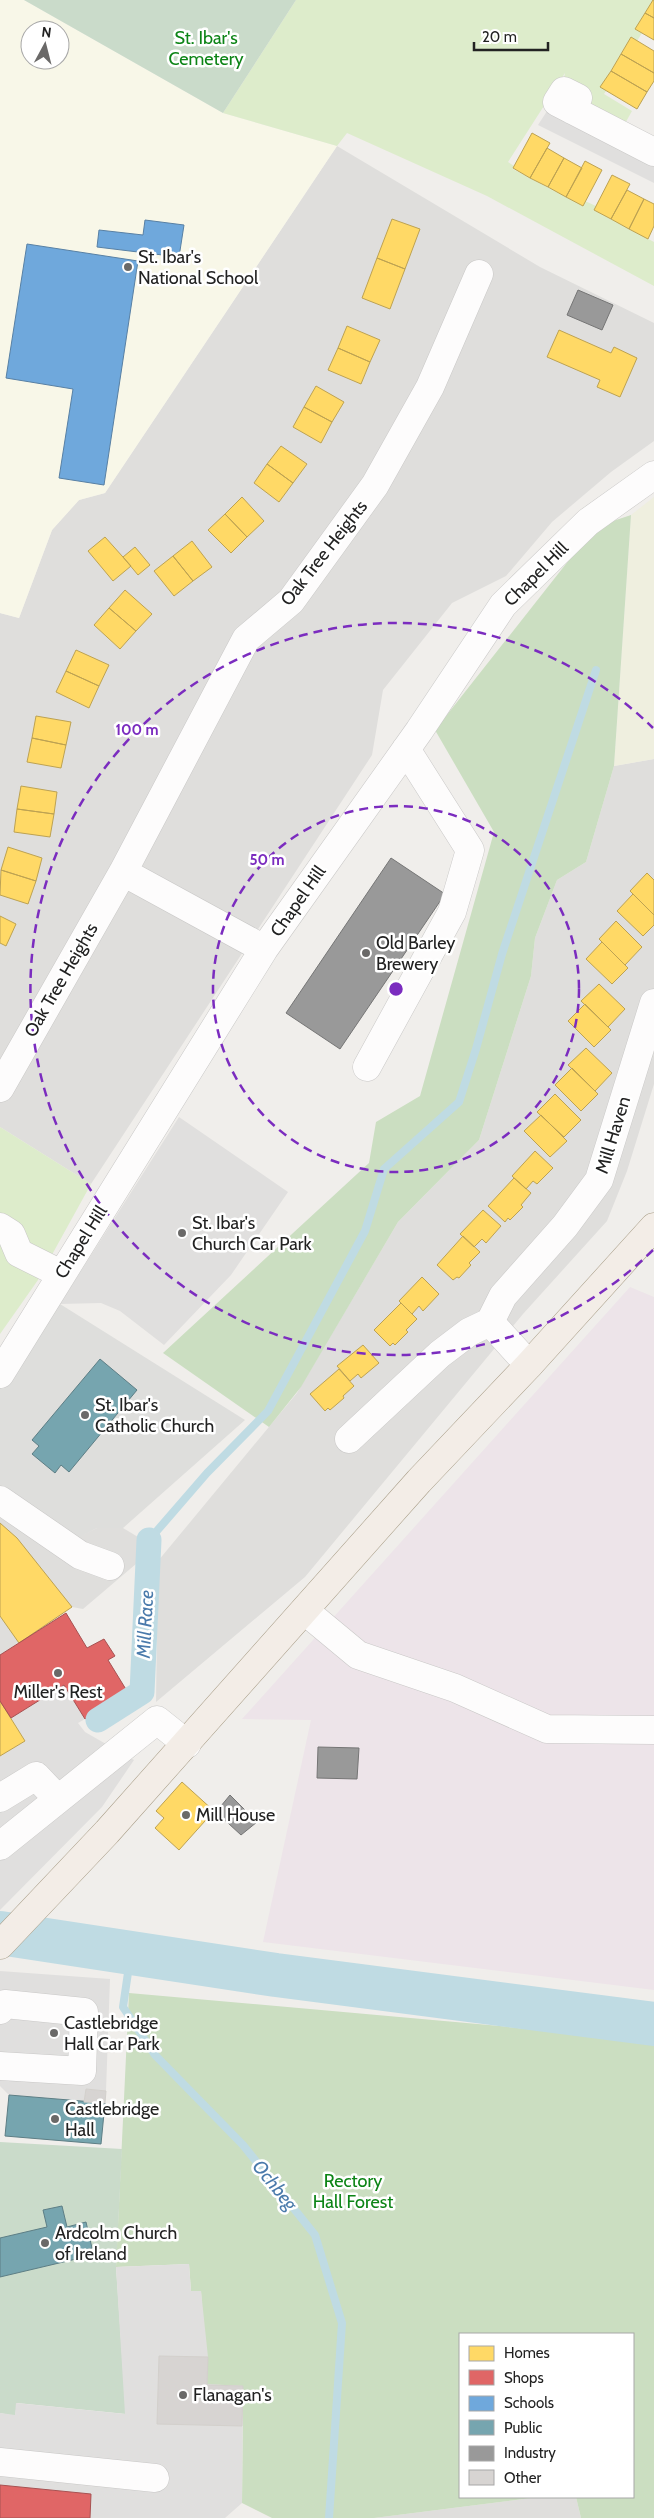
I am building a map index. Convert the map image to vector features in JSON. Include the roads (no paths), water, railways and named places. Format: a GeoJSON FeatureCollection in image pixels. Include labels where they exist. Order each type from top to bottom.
{"type":"FeatureCollection","features":[{"type":"Feature","properties":{"kind":"main road"},"geometry":{"type":"LineString","coordinates":[[0,1945],[32,1913],[187,1744],[419,1481],[529,1365],[654,1227]]}},
{"type":"Feature","properties":{"kind":"street"},"geometry":{"type":"LineString","coordinates":[[572,110],[653,149]]}},
{"type":"Feature","properties":{"kind":"street","name":"Oak Tree Heights"},"geometry":{"type":"LineString","coordinates":[[0,1088],[123,872],[246,639],[290,601],[376,485],[430,388],[479,274]]}},
{"type":"Feature","properties":{"kind":"street","name":"Chapel Hill"},"geometry":{"type":"LineString","coordinates":[[0,1374],[264,949],[406,750],[503,605],[588,522],[654,475]]}},
{"type":"Feature","properties":{"kind":"street"},"geometry":{"type":"LineString","coordinates":[[367,1067],[452,912],[470,850],[406,750]]}},
{"type":"Feature","properties":{"kind":"street"},"geometry":{"type":"LineString","coordinates":[[123,872],[264,949]]}},
{"type":"Feature","properties":{"kind":"street","name":"Mill Haven"},"geometry":{"type":"LineString","coordinates":[[490,1322],[503,1296],[565,1226],[600,1180],[654,1003]]}},
{"type":"Feature","properties":{"kind":"street"},"geometry":{"type":"LineString","coordinates":[[0,1227],[11,1234],[19,1253],[61,1274]]}},
{"type":"Feature","properties":{"kind":"street"},"geometry":{"type":"LineString","coordinates":[[349,1439],[440,1354],[470,1332],[490,1322],[529,1365]]}},
{"type":"Feature","properties":{"kind":"street"},"geometry":{"type":"LineString","coordinates":[[3,1510],[80,1555],[110,1566]]}},
{"type":"Feature","properties":{"kind":"street"},"geometry":{"type":"LineString","coordinates":[[305,1611],[358,1655],[455,1688],[548,1729],[654,1730]]}},
{"type":"Feature","properties":{"kind":"street"},"geometry":{"type":"LineString","coordinates":[[0,1846],[157,1720],[187,1744]]}},
{"type":"Feature","properties":{"kind":"street"},"geometry":{"type":"LineString","coordinates":[[0,1798],[36,1776],[58,1799]]}},
{"type":"Feature","properties":{"kind":"street"},"geometry":{"type":"LineString","coordinates":[[0,2010],[5,2004],[84,2012],[82,2071],[0,2066]]}},
{"type":"Feature","properties":{"kind":"street"},"geometry":{"type":"LineString","coordinates":[[0,2462],[155,2478]]}},
{"type":"Feature","properties":{"kind":"waterway"},"geometry":{"type":"LineString","coordinates":[[149,1540],[207,1473],[268,1411],[365,1231],[384,1169],[459,1102],[476,1049],[502,954],[596,670]]}},
{"type":"Feature","properties":{"kind":"waterway","name":"Mill Race"},"geometry":{"type":"LineString","coordinates":[[98,1720],[142,1692],[149,1540]]}},
{"type":"Feature","properties":{"kind":"waterway"},"geometry":{"type":"LineString","coordinates":[[0,1933],[276,1975],[654,2024]]}},
{"type":"Feature","properties":{"kind":"waterway","name":"Ochbeg"},"geometry":{"type":"LineString","coordinates":[[131,1952],[123,2007],[155,2055],[243,2145],[315,2235],[342,2323],[329,2518]]}},
{"type":"Feature","properties":{"kind":"place","name":"St. Ibar's National School"},"geometry":{"type":"Point","coordinates":[128,267]}},
{"type":"Feature","properties":{"kind":"place","name":"Old Barley Brewery"},"geometry":{"type":"Point","coordinates":[366,953]}},
{"type":"Feature","properties":{"kind":"place","name":"St. Ibar's Church Car Park"},"geometry":{"type":"Point","coordinates":[182,1233]}},
{"type":"Feature","properties":{"kind":"place","name":"St. Ibar's Catholic Church"},"geometry":{"type":"Point","coordinates":[85,1415]}},
{"type":"Feature","properties":{"kind":"place","name":"Miller's Rest"},"geometry":{"type":"Point","coordinates":[58,1673]}},
{"type":"Feature","properties":{"kind":"place","name":"Mill House"},"geometry":{"type":"Point","coordinates":[186,1815]}},
{"type":"Feature","properties":{"kind":"place","name":"Castlebridge Hall Car Park"},"geometry":{"type":"Point","coordinates":[54,2033]}},
{"type":"Feature","properties":{"kind":"place","name":"Castlebridge Hall"},"geometry":{"type":"Point","coordinates":[55,2119]}},
{"type":"Feature","properties":{"kind":"place","name":"Ardcolm Church of Ireland"},"geometry":{"type":"Point","coordinates":[45,2243]}},
{"type":"Feature","properties":{"kind":"place","name":"Flanagan's"},"geometry":{"type":"Point","coordinates":[183,2395]}},
{"type":"Feature","properties":{"kind":"park label","name":"St. Ibar's Cemetery"},"geometry":{"type":"Point","coordinates":[206,48]}},
{"type":"Feature","properties":{"kind":"park label","name":"Rectory Hall Forest"},"geometry":{"type":"Point","coordinates":[353,2191]}}]}
